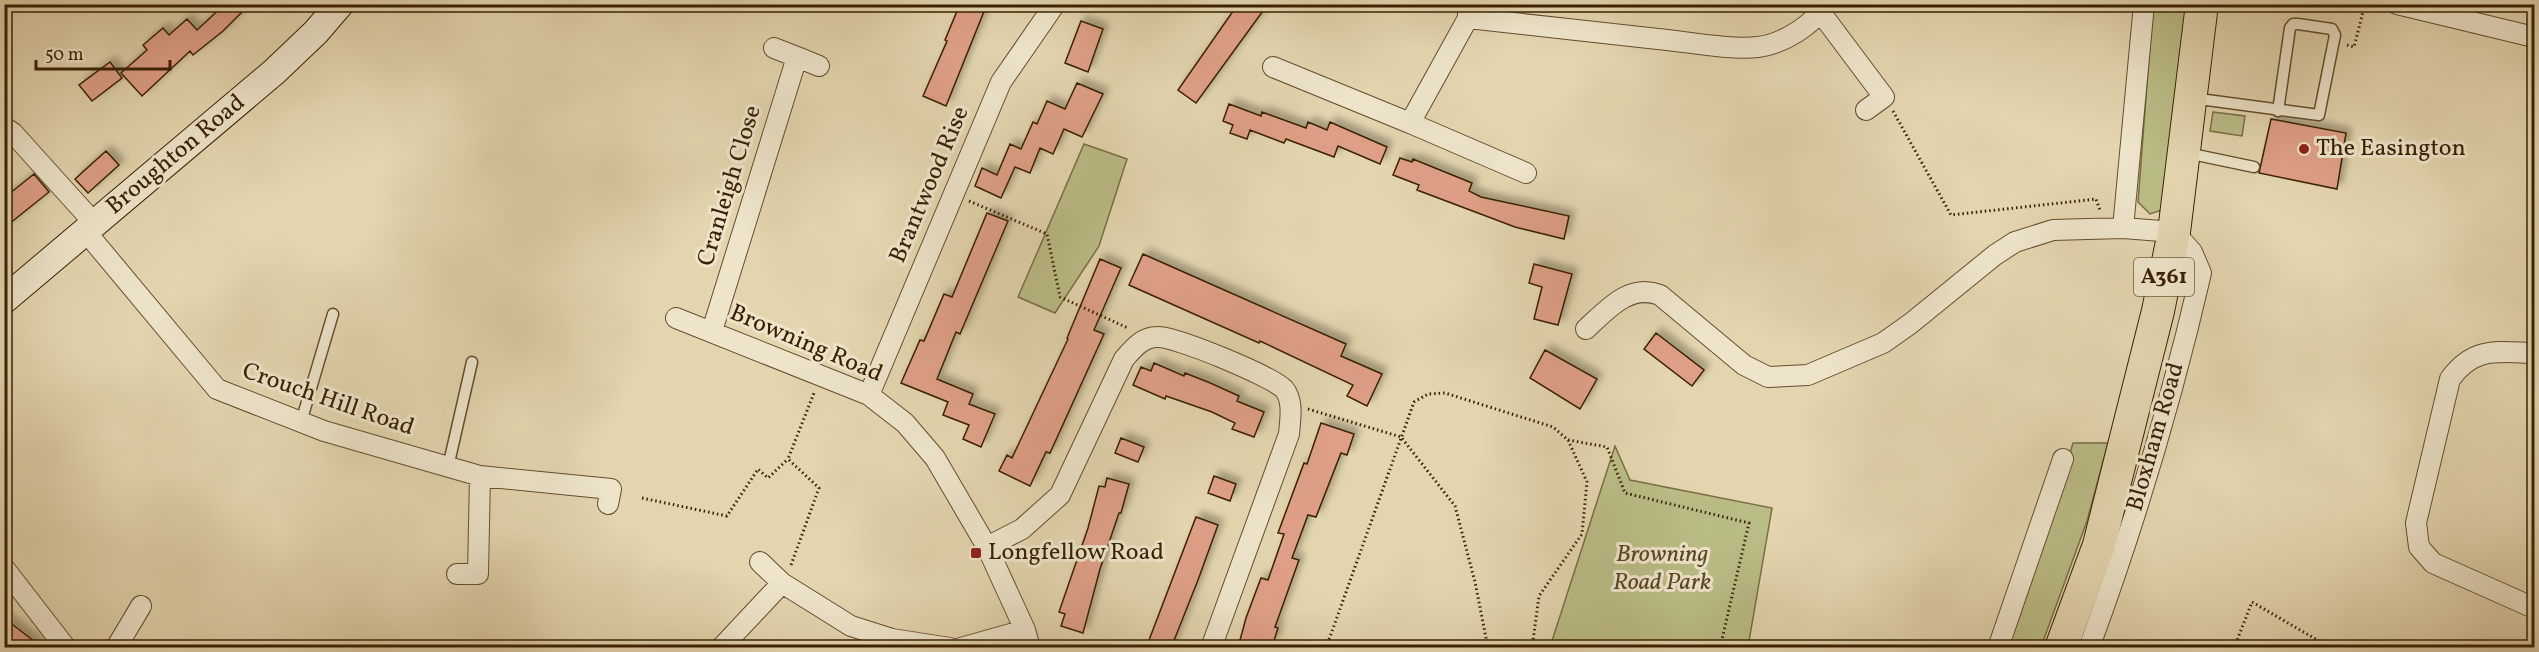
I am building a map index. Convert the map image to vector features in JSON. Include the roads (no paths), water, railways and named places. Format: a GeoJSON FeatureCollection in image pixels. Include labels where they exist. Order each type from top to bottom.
{"type":"FeatureCollection","features":[{"type":"Feature","properties":{"kind":"main road","name":"Broughton Road"},"geometry":{"type":"LineString","coordinates":[[4,300],[274,72],[316,32],[340,4]]}},
{"type":"Feature","properties":{"kind":"main road","name":"Bloxham Road"},"geometry":{"type":"LineString","coordinates":[[2061,648],[2099,545],[2157,311],[2174,232],[2202,4]]}},
{"type":"Feature","properties":{"kind":"street","name":"Brantwood Rise"},"geometry":{"type":"LineString","coordinates":[[869,394],[1001,82],[1055,4]]}},
{"type":"Feature","properties":{"kind":"street"},"geometry":{"type":"LineString","coordinates":[[2115,228],[2144,4]]}},
{"type":"Feature","properties":{"kind":"street"},"geometry":{"type":"LineString","coordinates":[[2397,4],[2535,37]]}},
{"type":"Feature","properties":{"kind":"street"},"geometry":{"type":"LineString","coordinates":[[1410,123],[1468,11],[1706,44],[1759,47],[1777,42],[1797,31],[1824,9],[1884,97],[1866,110]]}},
{"type":"Feature","properties":{"kind":"street"},"geometry":{"type":"LineString","coordinates":[[774,48],[819,66]]}},
{"type":"Feature","properties":{"kind":"street","name":"Cranleigh Close"},"geometry":{"type":"LineString","coordinates":[[712,331],[797,57]]}},
{"type":"Feature","properties":{"kind":"street"},"geometry":{"type":"LineString","coordinates":[[1273,67],[1526,173]]}},
{"type":"Feature","properties":{"kind":"street","name":"Crouch Hill Road"},"geometry":{"type":"LineString","coordinates":[[7,134],[90,228],[217,389],[302,422],[480,476],[611,489],[608,504]]}},
{"type":"Feature","properties":{"kind":"street"},"geometry":{"type":"LineString","coordinates":[[1586,329],[1627,294],[1639,291],[1652,292],[1660,296],[1744,365],[1768,377],[1808,375],[1883,343],[1995,255],[2015,242],[2053,230],[2115,228],[2174,232]]}},
{"type":"Feature","properties":{"kind":"street","name":"Bloxham Road"},"geometry":{"type":"LineString","coordinates":[[2089,648],[2115,577],[2156,444],[2201,273],[2195,256],[2174,232]]}},
{"type":"Feature","properties":{"kind":"street","name":"Browning Road"},"geometry":{"type":"LineString","coordinates":[[676,318],[869,394],[904,423],[935,458],[987,547],[1027,639]]}},
{"type":"Feature","properties":{"kind":"street"},"geometry":{"type":"LineString","coordinates":[[987,547],[1022,529],[1060,495],[1124,359],[1136,344],[1155,336],[1173,338],[1269,379],[1285,390],[1291,410],[1289,434],[1210,648]]}},
{"type":"Feature","properties":{"kind":"street"},"geometry":{"type":"LineString","coordinates":[[2535,353],[2489,352],[2477,355],[2465,362],[2450,379],[2416,523],[2419,547],[2433,562],[2535,608]]}},
{"type":"Feature","properties":{"kind":"street"},"geometry":{"type":"LineString","coordinates":[[1998,648],[2063,459]]}},
{"type":"Feature","properties":{"kind":"street"},"geometry":{"type":"LineString","coordinates":[[457,574],[478,574],[480,476]]}},
{"type":"Feature","properties":{"kind":"street"},"geometry":{"type":"LineString","coordinates":[[759,562],[783,584],[851,626],[890,643],[950,648]]}},
{"type":"Feature","properties":{"kind":"street"},"geometry":{"type":"LineString","coordinates":[[4,568],[66,648]]}},
{"type":"Feature","properties":{"kind":"street"},"geometry":{"type":"LineString","coordinates":[[721,648],[783,584]]}},
{"type":"Feature","properties":{"kind":"street"},"geometry":{"type":"LineString","coordinates":[[116,648],[141,606]]}},
{"type":"Feature","properties":{"kind":"street"},"geometry":{"type":"LineString","coordinates":[[961,648],[1027,639]]}},
{"type":"Feature","properties":{"kind":"lane"},"geometry":{"type":"LineString","coordinates":[[2191,98],[2278,111],[2319,115],[2334,41],[2335,32],[2332,29],[2298,24],[2290,28],[2278,111]]}},
{"type":"Feature","properties":{"kind":"lane"},"geometry":{"type":"LineString","coordinates":[[2184,153],[2254,167]]}},
{"type":"Feature","properties":{"kind":"lane"},"geometry":{"type":"LineString","coordinates":[[302,422],[333,314]]}},
{"type":"Feature","properties":{"kind":"lane"},"geometry":{"type":"LineString","coordinates":[[448,467],[472,363]]}},
{"type":"Feature","properties":{"kind":"place","name":"The Easington"},"geometry":{"type":"Point","coordinates":[2304,149]}},
{"type":"Feature","properties":{"kind":"place","name":"Longfellow Road"},"geometry":{"type":"Point","coordinates":[976,553]}},
{"type":"Feature","properties":{"kind":"park label","name":"Browning Road Park"},"geometry":{"type":"Point","coordinates":[1662,569]}}]}
